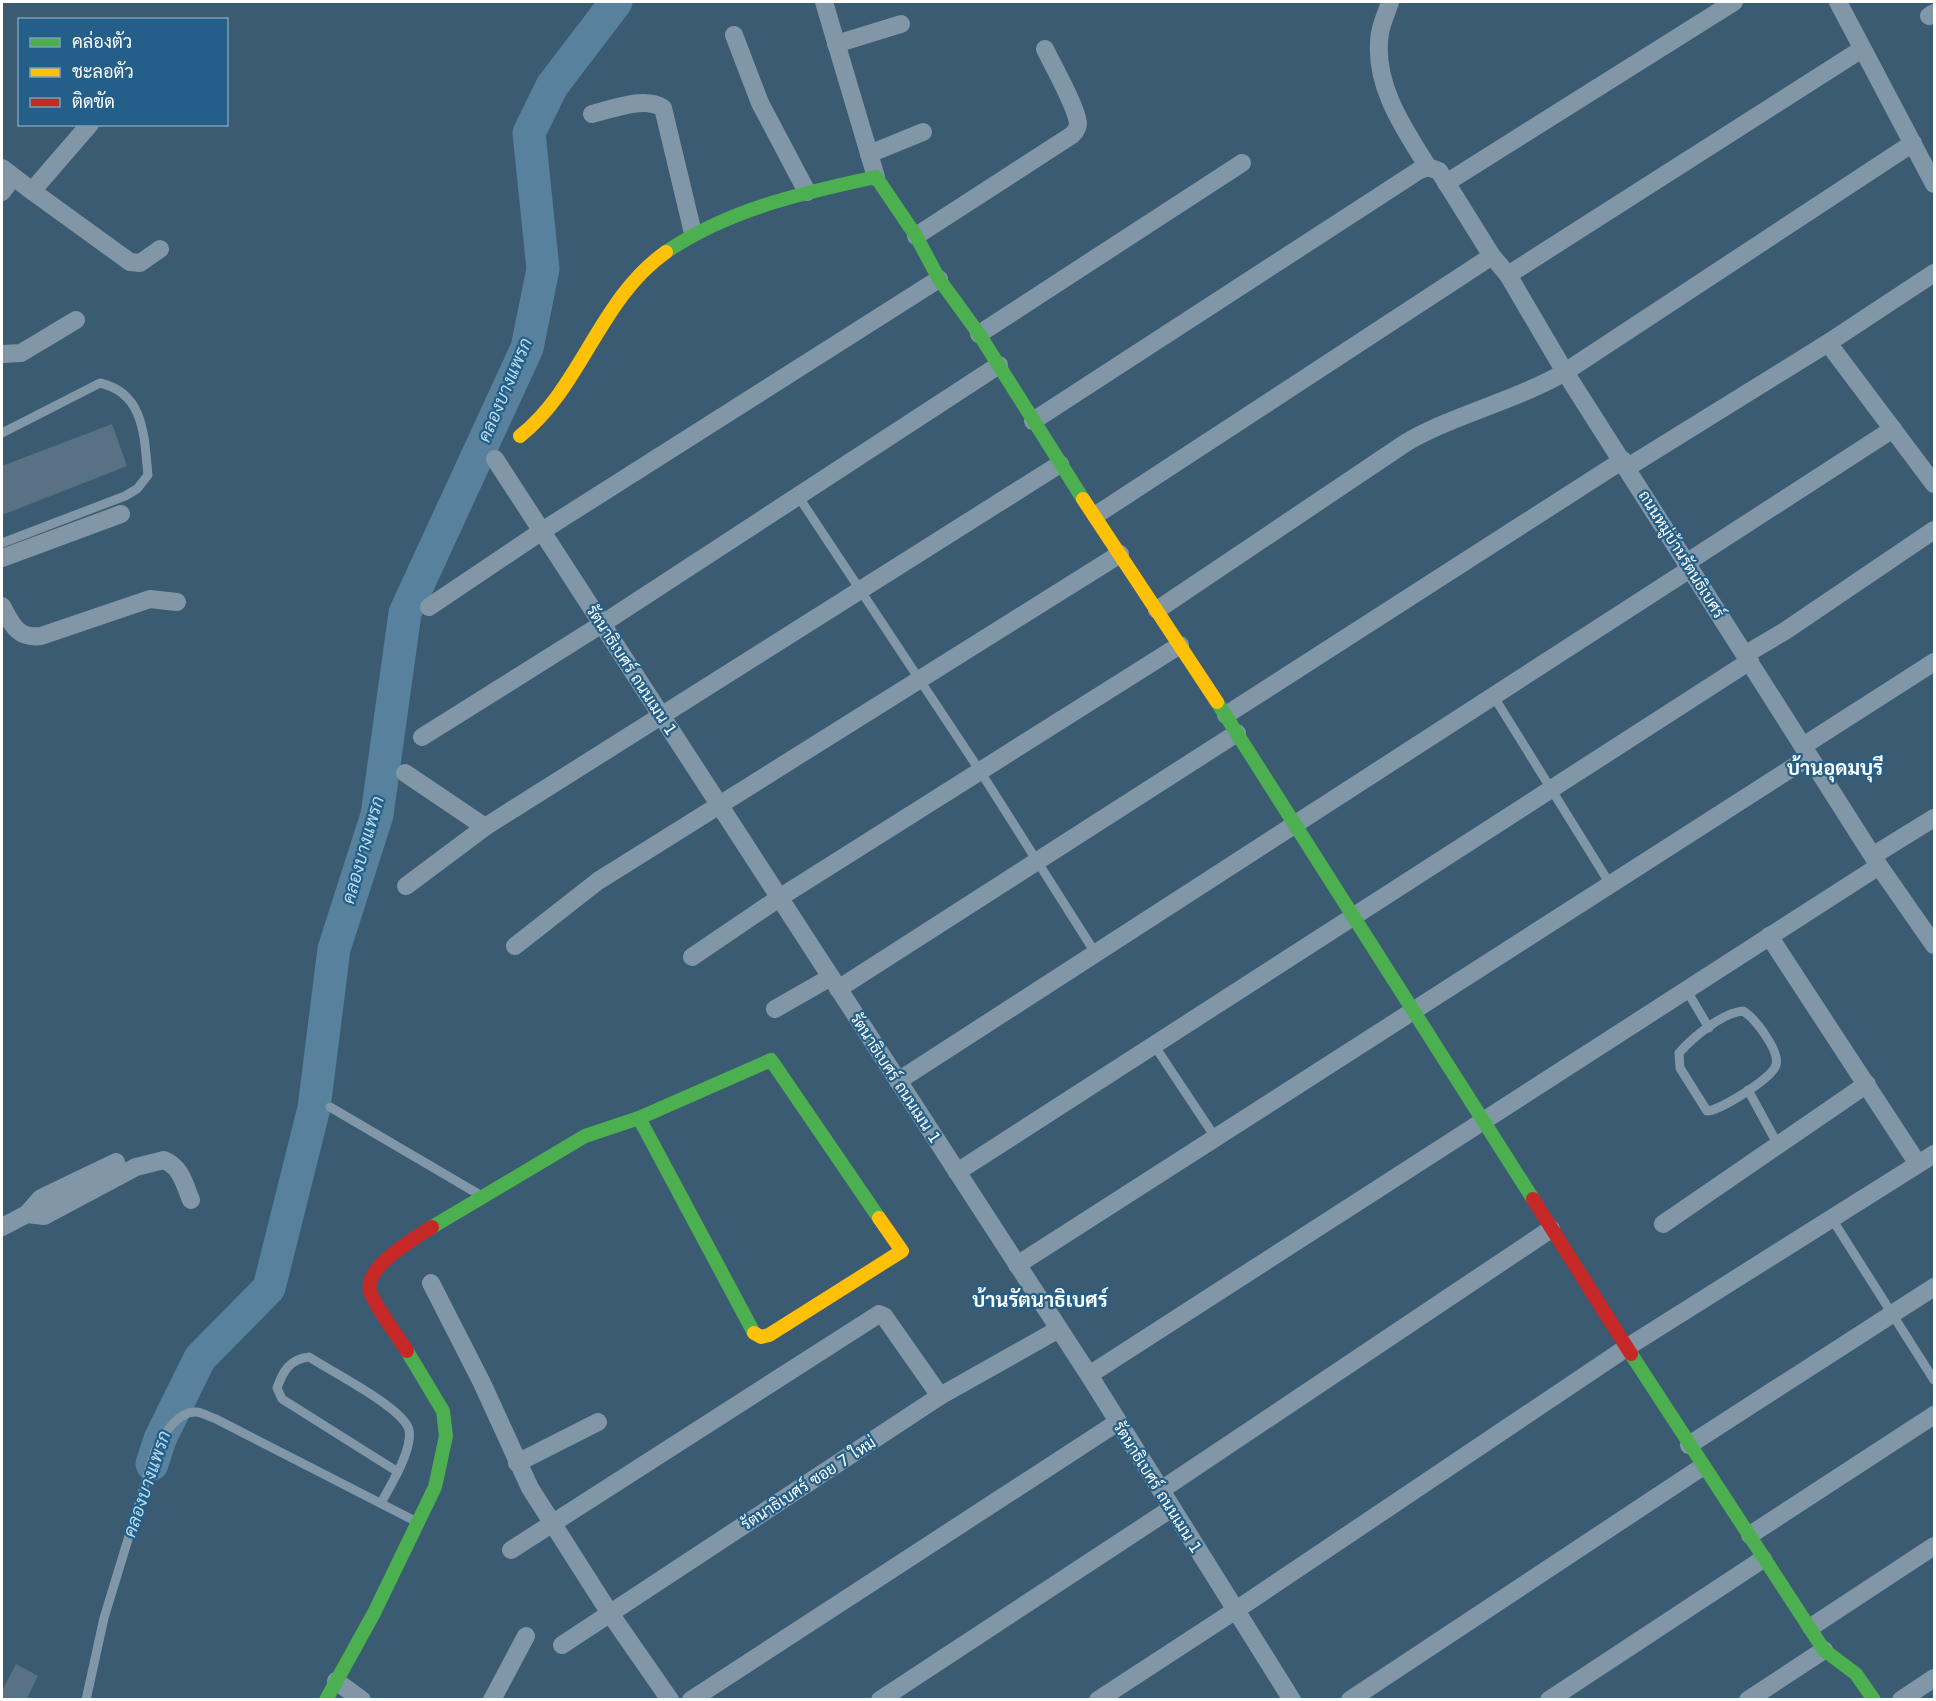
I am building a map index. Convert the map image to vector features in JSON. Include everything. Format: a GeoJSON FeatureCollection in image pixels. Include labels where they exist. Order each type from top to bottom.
{"type":"FeatureCollection","features":[{"type":"Feature","properties":{"kind":"street"},"geometry":{"type":"LineString","coordinates":[[824,2],[876,177],[916,236],[939,279],[979,334],[1060,464],[1096,515],[1226,715],[1411,1011],[1702,1467],[1750,1534],[1763,1559],[1824,1650],[1856,1674],[1874,1700]]}},
{"type":"Feature","properties":{"kind":"street","name":"ถนนหมู่บ้านรัตนธิเบศร์"},"geometry":{"type":"LineString","coordinates":[[1390,2],[1380,32],[1379,51],[1382,74],[1397,118],[1428,167],[1439,171],[1492,256],[1508,275],[1565,372],[1626,464],[1688,566],[1876,861],[1935,945]]}},
{"type":"Feature","properties":{"kind":"street"},"geometry":{"type":"LineString","coordinates":[[1446,183],[1734,2]]}},
{"type":"Feature","properties":{"kind":"street"},"geometry":{"type":"LineString","coordinates":[[1838,2],[1935,184]]}},
{"type":"Feature","properties":{"kind":"street"},"geometry":{"type":"LineString","coordinates":[[836,44],[901,24]]}},
{"type":"Feature","properties":{"kind":"street"},"geometry":{"type":"LineString","coordinates":[[734,35],[760,103],[807,192]]}},
{"type":"Feature","properties":{"kind":"street"},"geometry":{"type":"LineString","coordinates":[[916,236],[1072,135],[1076,130],[1078,123],[1073,109],[1045,49]]}},
{"type":"Feature","properties":{"kind":"street"},"geometry":{"type":"LineString","coordinates":[[1508,275],[1862,49]]}},
{"type":"Feature","properties":{"kind":"street"},"geometry":{"type":"LineString","coordinates":[[592,114],[638,104],[654,103],[663,108],[693,233]]}},
{"type":"Feature","properties":{"kind":"street"},"geometry":{"type":"LineString","coordinates":[[32,191],[88,126]]}},
{"type":"Feature","properties":{"kind":"street"},"geometry":{"type":"LineString","coordinates":[[869,154],[922,132]]}},
{"type":"Feature","properties":{"kind":"street"},"geometry":{"type":"LineString","coordinates":[[1157,610],[1407,442],[1439,424],[1528,391],[1565,372],[1913,143]]}},
{"type":"Feature","properties":{"kind":"street"},"geometry":{"type":"LineString","coordinates":[[979,334],[1242,163]]}},
{"type":"Feature","properties":{"kind":"street"},"geometry":{"type":"LineString","coordinates":[[1033,421],[1418,171],[1428,167]]}},
{"type":"Feature","properties":{"kind":"street"},"geometry":{"type":"LineString","coordinates":[[520,436],[538,424],[552,408],[589,344],[635,279],[676,243],[693,233],[777,200],[876,177]]}},
{"type":"Feature","properties":{"kind":"street"},"geometry":{"type":"LineString","coordinates":[[5,179],[32,191],[130,262],[140,263],[160,249]]}},
{"type":"Feature","properties":{"kind":"street"},"geometry":{"type":"LineString","coordinates":[[1096,515],[1492,256]]}},
{"type":"Feature","properties":{"kind":"street"},"geometry":{"type":"LineString","coordinates":[[1226,715],[1626,464],[1828,343],[1935,273]]}},
{"type":"Feature","properties":{"kind":"street"},"geometry":{"type":"LineString","coordinates":[[429,607],[542,531],[939,279]]}},
{"type":"Feature","properties":{"kind":"street"},"geometry":{"type":"LineString","coordinates":[[2,354],[21,353],[76,320]]}},
{"type":"Feature","properties":{"kind":"street"},"geometry":{"type":"LineString","coordinates":[[1828,343],[1935,484]]}},
{"type":"Feature","properties":{"kind":"street"},"geometry":{"type":"LineString","coordinates":[[422,737],[602,624],[999,365]]}},
{"type":"Feature","properties":{"kind":"street"},"geometry":{"type":"LineString","coordinates":[[898,1081],[1494,697],[1893,429]]}},
{"type":"Feature","properties":{"kind":"street","name":"รัตนาธิเบศร์ ถนนเมน 1"},"geometry":{"type":"LineString","coordinates":[[495,459],[1089,1375],[1292,1700]]}},
{"type":"Feature","properties":{"kind":"street"},"geometry":{"type":"LineString","coordinates":[[406,886],[485,827],[1060,464]]}},
{"type":"Feature","properties":{"kind":"street"},"geometry":{"type":"LineString","coordinates":[[2,558],[121,514]]}},
{"type":"Feature","properties":{"kind":"street"},"geometry":{"type":"LineString","coordinates":[[957,1172],[1553,790],[1935,530]]}},
{"type":"Feature","properties":{"kind":"street"},"geometry":{"type":"LineString","coordinates":[[515,946],[598,881],[721,807],[1120,554]]}},
{"type":"Feature","properties":{"kind":"street"},"geometry":{"type":"LineString","coordinates":[[2,606],[18,632],[28,638],[41,636],[150,599],[177,602]]}},
{"type":"Feature","properties":{"kind":"street"},"geometry":{"type":"LineString","coordinates":[[692,957],[779,898],[1180,645]]}},
{"type":"Feature","properties":{"kind":"street"},"geometry":{"type":"LineString","coordinates":[[1017,1265],[1610,884],[1935,662]]}},
{"type":"Feature","properties":{"kind":"street"},"geometry":{"type":"LineString","coordinates":[[775,1009],[835,982],[1036,861],[1237,733]]}},
{"type":"Feature","properties":{"kind":"street"},"geometry":{"type":"LineString","coordinates":[[405,772],[485,827]]}},
{"type":"Feature","properties":{"kind":"street"},"geometry":{"type":"LineString","coordinates":[[1089,1375],[1687,991],[1769,936],[1935,818]]}},
{"type":"Feature","properties":{"kind":"street"},"geometry":{"type":"LineString","coordinates":[[1769,936],[1918,1164]]}},
{"type":"Feature","properties":{"kind":"street"},"geometry":{"type":"LineString","coordinates":[[326,1700],[435,1487],[446,1436],[443,1411],[370,1290],[372,1277],[395,1253],[431,1227],[585,1136],[639,1118],[771,1060],[902,1251],[769,1335],[761,1337],[754,1334],[639,1118]]}},
{"type":"Feature","properties":{"kind":"street"},"geometry":{"type":"LineString","coordinates":[[1663,1224],[1867,1084]]}},
{"type":"Feature","properties":{"kind":"street"},"geometry":{"type":"LineString","coordinates":[[1098,1700],[1626,1348],[1935,1154]]}},
{"type":"Feature","properties":{"kind":"street"},"geometry":{"type":"LineString","coordinates":[[27,1214],[44,1216],[136,1167],[164,1160],[174,1164],[180,1171],[191,1200]]}},
{"type":"Feature","properties":{"kind":"street"},"geometry":{"type":"LineString","coordinates":[[2,1227],[27,1214],[41,1198],[116,1162]]}},
{"type":"Feature","properties":{"kind":"street"},"geometry":{"type":"LineString","coordinates":[[1161,1490],[1551,1229]]}},
{"type":"Feature","properties":{"kind":"street"},"geometry":{"type":"LineString","coordinates":[[431,1283],[482,1383],[517,1463],[609,1611],[670,1700]]}},
{"type":"Feature","properties":{"kind":"street"},"geometry":{"type":"LineString","coordinates":[[1689,1444],[1935,1287]]}},
{"type":"Feature","properties":{"kind":"street"},"geometry":{"type":"LineString","coordinates":[[512,1550],[879,1314],[884,1316],[940,1396]]}},
{"type":"Feature","properties":{"kind":"street","name":"รัตนาธิเบศร์ ซอย 7 ใหม่"},"geometry":{"type":"LineString","coordinates":[[562,1645],[609,1611],[940,1396],[1059,1329]]}},
{"type":"Feature","properties":{"kind":"street"},"geometry":{"type":"LineString","coordinates":[[1750,1534],[1935,1415]]}},
{"type":"Feature","properties":{"kind":"street"},"geometry":{"type":"LineString","coordinates":[[517,1463],[598,1422]]}},
{"type":"Feature","properties":{"kind":"street"},"geometry":{"type":"LineString","coordinates":[[691,1700],[1118,1422]]}},
{"type":"Feature","properties":{"kind":"street"},"geometry":{"type":"LineString","coordinates":[[1350,1700],[1702,1467]]}},
{"type":"Feature","properties":{"kind":"street"},"geometry":{"type":"LineString","coordinates":[[880,1700],[1172,1508]]}},
{"type":"Feature","properties":{"kind":"street"},"geometry":{"type":"LineString","coordinates":[[1810,1627],[1935,1546]]}},
{"type":"Feature","properties":{"kind":"street"},"geometry":{"type":"LineString","coordinates":[[1549,1700],[1763,1559]]}},
{"type":"Feature","properties":{"kind":"street"},"geometry":{"type":"LineString","coordinates":[[492,1700],[526,1636]]}},
{"type":"Feature","properties":{"kind":"street"},"geometry":{"type":"LineString","coordinates":[[1748,1700],[1824,1650]]}},
{"type":"Feature","properties":{"kind":"street"},"geometry":{"type":"LineString","coordinates":[[1901,1700],[1935,1678]]}},
{"type":"Feature","properties":{"kind":"street"},"geometry":{"type":"LineString","coordinates":[[336,1682],[362,1700]]}},
{"type":"Feature","properties":{"kind":"lane"},"geometry":{"type":"LineString","coordinates":[[2,433],[100,383],[114,386],[132,401],[144,430],[147,475],[137,489],[125,496],[2,543]]}},
{"type":"Feature","properties":{"kind":"lane"},"geometry":{"type":"LineString","coordinates":[[798,496],[921,680],[1096,954]]}},
{"type":"Feature","properties":{"kind":"lane"},"geometry":{"type":"LineString","coordinates":[[1494,697],[1610,884]]}},
{"type":"Feature","properties":{"kind":"lane"},"geometry":{"type":"LineString","coordinates":[[1687,991],[1709,1028]]}},
{"type":"Feature","properties":{"kind":"lane"},"geometry":{"type":"LineString","coordinates":[[1743,1011],[1751,1016],[1769,1041],[1777,1064],[1774,1071],[1715,1111],[1707,1111],[1702,1106],[1680,1068],[1679,1059],[1684,1048],[1709,1028],[1736,1012],[1743,1011]]}},
{"type":"Feature","properties":{"kind":"lane"},"geometry":{"type":"LineString","coordinates":[[1154,1045],[1215,1137]]}},
{"type":"Feature","properties":{"kind":"lane"},"geometry":{"type":"LineString","coordinates":[[1748,1090],[1779,1145]]}},
{"type":"Feature","properties":{"kind":"lane"},"geometry":{"type":"LineString","coordinates":[[330,1107],[482,1196]]}},
{"type":"Feature","properties":{"kind":"lane"},"geometry":{"type":"LineString","coordinates":[[1832,1218],[1935,1380]]}},
{"type":"Feature","properties":{"kind":"lane"},"geometry":{"type":"LineString","coordinates":[[381,1503],[398,1472],[410,1433],[406,1423],[393,1410],[309,1357],[292,1362],[282,1375],[277,1388],[282,1399],[398,1472]]}},
{"type":"Feature","properties":{"kind":"lane"},"geometry":{"type":"LineString","coordinates":[[86,1700],[104,1618],[155,1451],[167,1430],[186,1414],[197,1412],[216,1419],[418,1523]]}},
{"type":"Feature","properties":{"kind":"building"},"geometry":{"type":"Polygon","coordinates":[[[112,424],[127,466],[2,515],[2,466],[112,424]]]}},
{"type":"Feature","properties":{"kind":"building"},"geometry":{"type":"Polygon","coordinates":[[[16,1664],[38,1676],[26,1700],[2,1700],[2,1691],[16,1664]]]}},
{"type":"Feature","properties":{"kind":"waterway","name":"คลองบางแพรก"},"geometry":{"type":"LineString","coordinates":[[152,1464],[160,1439],[200,1358],[269,1288],[314,1108],[334,949],[377,815],[405,613],[527,348],[543,269],[529,133],[552,86],[616,2]]}},
{"type":"Feature","properties":{"kind":"traffic: fast"},"geometry":{"type":"LineString","coordinates":[[666,252],[715,224],[767,204],[876,177],[916,236],[939,279],[979,334],[1083,499]]}},
{"type":"Feature","properties":{"kind":"traffic: fast"},"geometry":{"type":"LineString","coordinates":[[1217,702],[1533,1199]]}},
{"type":"Feature","properties":{"kind":"traffic: fast"},"geometry":{"type":"LineString","coordinates":[[639,1118],[771,1060],[879,1218]]}},
{"type":"Feature","properties":{"kind":"traffic: fast"},"geometry":{"type":"LineString","coordinates":[[432,1227],[585,1136],[639,1118],[754,1333]]}},
{"type":"Feature","properties":{"kind":"traffic: fast"},"geometry":{"type":"LineString","coordinates":[[326,1700],[374,1613],[435,1487],[446,1436],[443,1411],[407,1351]]}},
{"type":"Feature","properties":{"kind":"traffic: fast"},"geometry":{"type":"LineString","coordinates":[[1631,1354],[1824,1650],[1856,1674],[1874,1700]]}},
{"type":"Feature","properties":{"kind":"traffic: slow"},"geometry":{"type":"LineString","coordinates":[[520,436],[560,393],[624,294],[643,271],[666,252]]}},
{"type":"Feature","properties":{"kind":"traffic: slow"},"geometry":{"type":"LineString","coordinates":[[1083,499],[1217,702]]}},
{"type":"Feature","properties":{"kind":"traffic: slow"},"geometry":{"type":"LineString","coordinates":[[754,1333],[761,1337],[769,1335],[902,1251],[879,1218]]}},
{"type":"Feature","properties":{"kind":"traffic: jam"},"geometry":{"type":"LineString","coordinates":[[1533,1199],[1631,1354]]}},
{"type":"Feature","properties":{"kind":"traffic: jam"},"geometry":{"type":"LineString","coordinates":[[407,1351],[372,1297],[370,1282],[382,1263],[392,1254],[432,1227]]}},
{"type":"Feature","properties":{"kind":"district","name":"บ้านอุดมบุรี"},"geometry":{"type":"Point","coordinates":[1835,768]}},
{"type":"Feature","properties":{"kind":"district","name":"บ้านรัตนาธิเบศร์"},"geometry":{"type":"Point","coordinates":[1040,1300]}}]}
